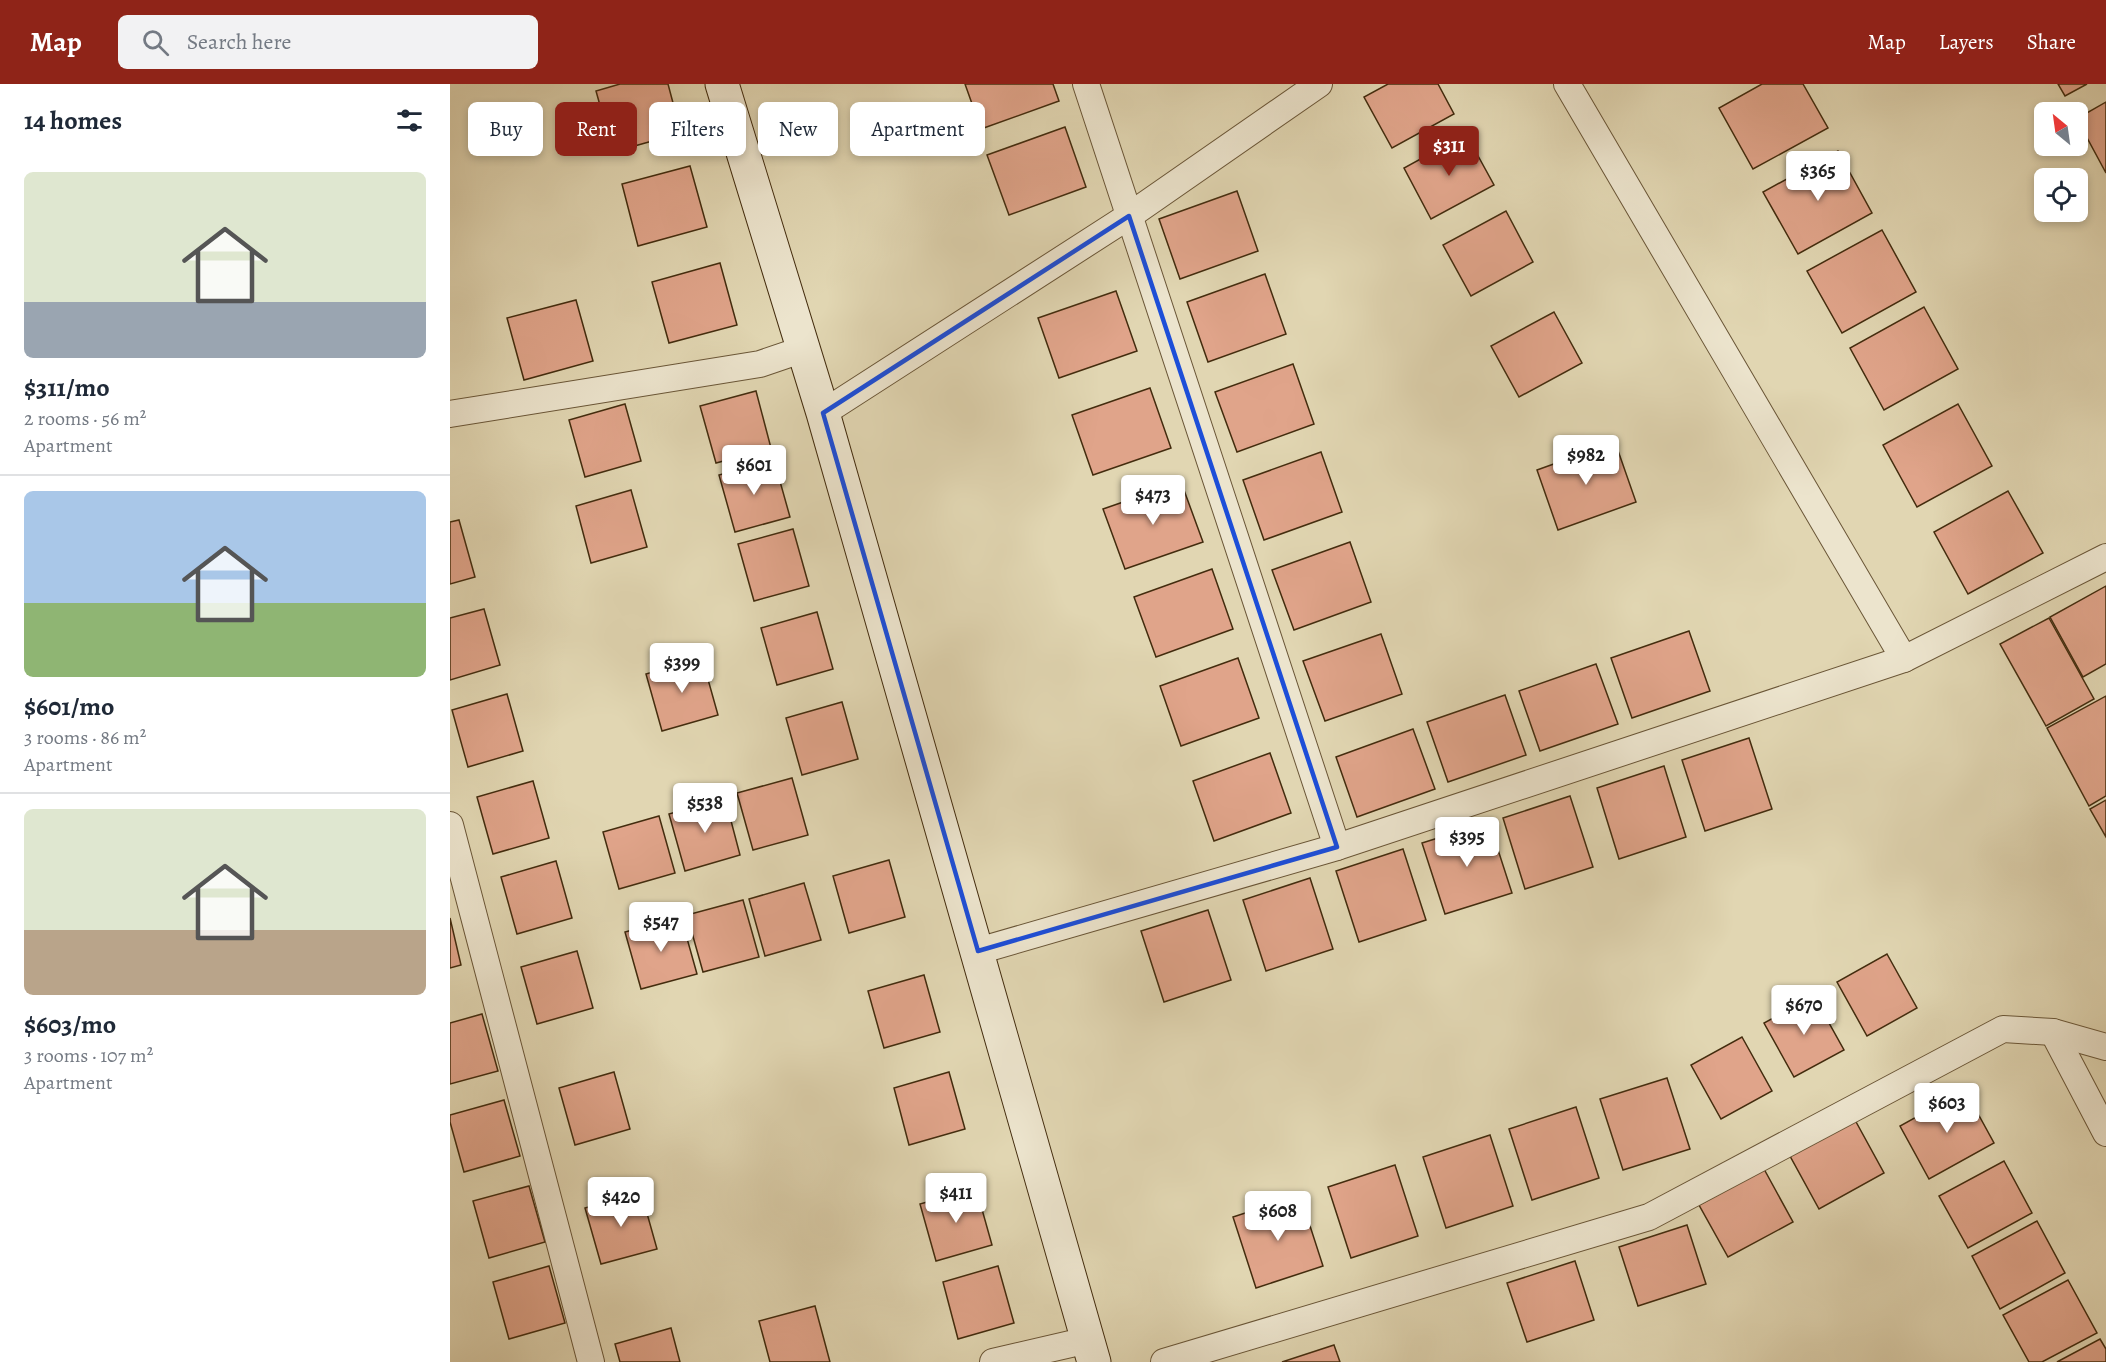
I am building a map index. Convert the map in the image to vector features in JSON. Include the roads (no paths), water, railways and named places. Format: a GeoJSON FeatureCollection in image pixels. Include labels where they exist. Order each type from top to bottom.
{"type":"FeatureCollection","features":[{"type":"Feature","properties":{"kind":"main road"},"geometry":{"type":"LineString","coordinates":[[722,84],[823,413],[1091,1351]]}},
{"type":"Feature","properties":{"kind":"street"},"geometry":{"type":"LineString","coordinates":[[1086,84],[1338,847]]}},
{"type":"Feature","properties":{"kind":"street"},"geometry":{"type":"LineString","coordinates":[[823,413],[1129,216],[1319,84]]}},
{"type":"Feature","properties":{"kind":"street"},"geometry":{"type":"LineString","coordinates":[[1567,84],[1904,659]]}},
{"type":"Feature","properties":{"kind":"street"},"geometry":{"type":"LineString","coordinates":[[450,414],[760,364],[804,349]]}},
{"type":"Feature","properties":{"kind":"street"},"geometry":{"type":"LineString","coordinates":[[978,951],[1338,847],[1904,659],[2106,557]]}},
{"type":"Feature","properties":{"kind":"street"},"geometry":{"type":"LineString","coordinates":[[450,825],[591,1362]]}},
{"type":"Feature","properties":{"kind":"street"},"geometry":{"type":"LineString","coordinates":[[1164,1362],[1649,1217],[2003,1029],[2053,1032],[2106,1047]]}},
{"type":"Feature","properties":{"kind":"street"},"geometry":{"type":"LineString","coordinates":[[2053,1032],[2106,1133]]}},
{"type":"Feature","properties":{"kind":"street"},"geometry":{"type":"LineString","coordinates":[[993,1362],[1091,1351]]}}]}
